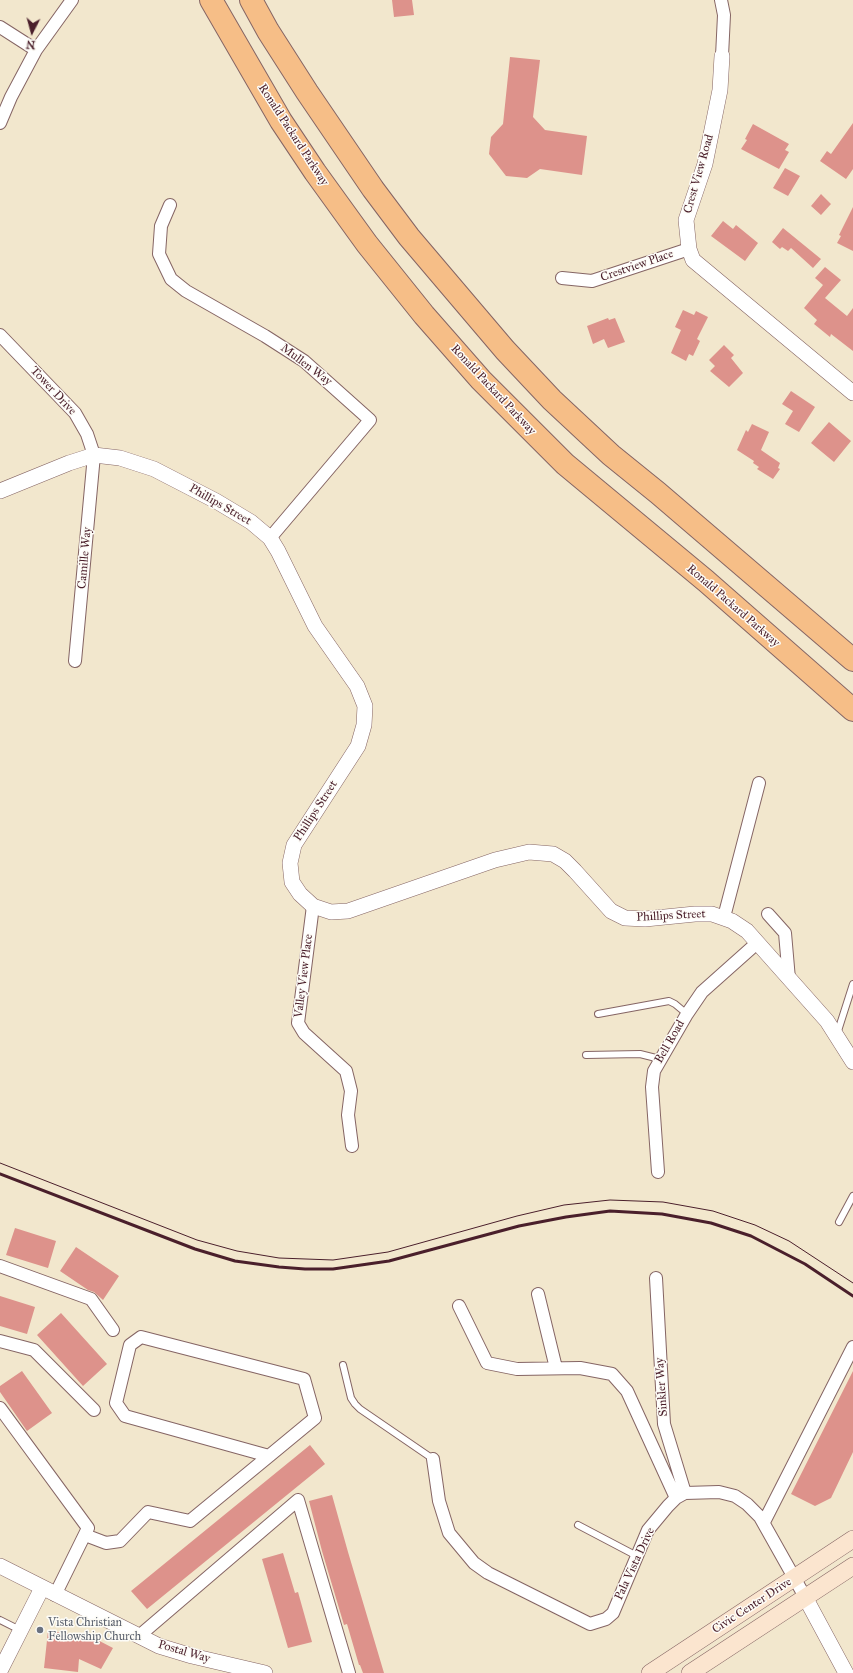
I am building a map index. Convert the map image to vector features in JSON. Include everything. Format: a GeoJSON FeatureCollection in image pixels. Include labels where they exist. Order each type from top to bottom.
{"type":"FeatureCollection","features":[{"type":"Feature","properties":{"kind":"highway","name":"Ronald Packard Parkway"},"geometry":{"type":"LineString","coordinates":[[211,0],[281,121],[315,172],[367,244],[424,315],[481,380],[565,464],[706,581],[853,710]]}},
{"type":"Feature","properties":{"kind":"highway"},"geometry":{"type":"LineString","coordinates":[[251,0],[268,31],[307,92],[373,189],[419,248],[505,350],[552,400],[611,455],[658,493],[853,660]]}},
{"type":"Feature","properties":{"kind":"highway"},"geometry":{"type":"LineString","coordinates":[[833,692],[853,715]]}},
{"type":"Feature","properties":{"kind":"main road","name":"Civic Center Drive"},"geometry":{"type":"LineString","coordinates":[[650,1673],[853,1539]]}},
{"type":"Feature","properties":{"kind":"main road","name":"Civic Center Drive"},"geometry":{"type":"LineString","coordinates":[[690,1673],[853,1566]]}},
{"type":"Feature","properties":{"kind":"street"},"geometry":{"type":"LineString","coordinates":[[0,123],[11,97],[36,50],[72,0]]}},
{"type":"Feature","properties":{"kind":"street","name":"Crest View Road"},"geometry":{"type":"LineString","coordinates":[[688,249],[686,220],[705,164],[720,90],[724,15],[721,0]]}},
{"type":"Feature","properties":{"kind":"street"},"geometry":{"type":"LineString","coordinates":[[0,28],[36,50]]}},
{"type":"Feature","properties":{"kind":"street","name":"Mullen Way"},"geometry":{"type":"LineString","coordinates":[[170,205],[161,226],[159,254],[171,279],[186,292],[265,336],[304,361],[370,420],[270,538]]}},
{"type":"Feature","properties":{"kind":"street"},"geometry":{"type":"LineString","coordinates":[[688,249],[693,260],[853,393]]}},
{"type":"Feature","properties":{"kind":"street","name":"Crestview Place"},"geometry":{"type":"LineString","coordinates":[[562,278],[592,281],[688,249]]}},
{"type":"Feature","properties":{"kind":"street","name":"Tower Drive"},"geometry":{"type":"LineString","coordinates":[[0,336],[75,413],[87,434],[94,455]]}},
{"type":"Feature","properties":{"kind":"street","name":"Phillips Street"},"geometry":{"type":"LineString","coordinates":[[0,491],[69,463],[94,455],[120,458],[154,469],[216,501],[251,522],[270,538],[278,551],[315,626],[357,686],[365,706],[364,726],[358,746],[294,845],[290,864],[292,882],[300,894],[313,906],[331,912],[348,911],[496,860],[529,852],[553,854],[565,861],[611,911],[625,918],[645,919],[695,914],[712,914],[732,920],[747,931],[827,1021],[853,1062]]}},
{"type":"Feature","properties":{"kind":"street","name":"Camille Way"},"geometry":{"type":"LineString","coordinates":[[75,661],[94,455]]}},
{"type":"Feature","properties":{"kind":"street"},"geometry":{"type":"LineString","coordinates":[[724,917],[759,783]]}},
{"type":"Feature","properties":{"kind":"street","name":"Valley View Place"},"geometry":{"type":"LineString","coordinates":[[313,906],[298,1023],[304,1033],[346,1071],[351,1091],[348,1115],[352,1146]]}},
{"type":"Feature","properties":{"kind":"street"},"geometry":{"type":"LineString","coordinates":[[768,914],[785,933],[789,979]]}},
{"type":"Feature","properties":{"kind":"street","name":"Bell Road"},"geometry":{"type":"LineString","coordinates":[[658,1172],[652,1087],[654,1071],[660,1058],[702,992],[757,943]]}},
{"type":"Feature","properties":{"kind":"street"},"geometry":{"type":"LineString","coordinates":[[0,1266],[92,1299],[113,1330]]}},
{"type":"Feature","properties":{"kind":"street","name":"Sinkler Way"},"geometry":{"type":"LineString","coordinates":[[656,1278],[664,1424],[681,1496]]}},
{"type":"Feature","properties":{"kind":"street"},"geometry":{"type":"LineString","coordinates":[[538,1294],[556,1368]]}},
{"type":"Feature","properties":{"kind":"street"},"geometry":{"type":"LineString","coordinates":[[459,1306],[487,1363],[517,1369],[580,1368],[612,1374],[627,1391],[681,1496],[719,1492],[735,1496],[747,1504],[760,1516],[846,1673]]}},
{"type":"Feature","properties":{"kind":"street"},"geometry":{"type":"LineString","coordinates":[[84,1535],[106,1543],[120,1541],[148,1512],[190,1521],[269,1456],[315,1418],[304,1379],[141,1337],[130,1345],[116,1403],[125,1416],[269,1456]]}},
{"type":"Feature","properties":{"kind":"street"},"geometry":{"type":"LineString","coordinates":[[0,1341],[34,1350],[94,1410]]}},
{"type":"Feature","properties":{"kind":"street"},"geometry":{"type":"LineString","coordinates":[[764,1522],[853,1347]]}},
{"type":"Feature","properties":{"kind":"street"},"geometry":{"type":"LineString","coordinates":[[0,1408],[88,1528],[55,1595]]}},
{"type":"Feature","properties":{"kind":"street","name":"Pala Vista Drive"},"geometry":{"type":"LineString","coordinates":[[433,1459],[439,1501],[449,1533],[474,1563],[488,1573],[550,1606],[590,1624],[606,1619],[613,1613],[648,1530],[681,1496]]}},
{"type":"Feature","properties":{"kind":"street"},"geometry":{"type":"LineString","coordinates":[[139,1636],[298,1500],[349,1673]]}},
{"type":"Feature","properties":{"kind":"street","name":"Postal Way"},"geometry":{"type":"LineString","coordinates":[[0,1566],[159,1646],[192,1656],[265,1673]]}},
{"type":"Feature","properties":{"kind":"street"},"geometry":{"type":"LineString","coordinates":[[0,1671],[42,1588]]}},
{"type":"Feature","properties":{"kind":"lane"},"geometry":{"type":"LineString","coordinates":[[836,1035],[853,984]]}},
{"type":"Feature","properties":{"kind":"lane"},"geometry":{"type":"LineString","coordinates":[[598,1014],[669,1001],[687,1014]]}},
{"type":"Feature","properties":{"kind":"lane"},"geometry":{"type":"LineString","coordinates":[[586,1055],[640,1054],[660,1058]]}},
{"type":"Feature","properties":{"kind":"lane"},"geometry":{"type":"LineString","coordinates":[[839,1222],[853,1196]]}},
{"type":"Feature","properties":{"kind":"lane"},"geometry":{"type":"LineString","coordinates":[[343,1365],[351,1398],[355,1404],[360,1409],[433,1459]]}},
{"type":"Feature","properties":{"kind":"lane"},"geometry":{"type":"LineString","coordinates":[[578,1525],[637,1556]]}},
{"type":"Feature","properties":{"kind":"lane"},"geometry":{"type":"LineString","coordinates":[[0,1620],[20,1630]]}},
{"type":"Feature","properties":{"kind":"building"},"geometry":{"type":"Polygon","coordinates":[[[392,0],[412,0],[414,15],[394,17],[392,0]]]}},
{"type":"Feature","properties":{"kind":"building"},"geometry":{"type":"Polygon","coordinates":[[[510,57],[540,60],[533,117],[545,130],[587,136],[582,175],[540,169],[527,178],[506,176],[489,154],[491,137],[503,124],[510,57]]]}},
{"type":"Feature","properties":{"kind":"building"},"geometry":{"type":"Polygon","coordinates":[[[853,123],[853,169],[846,179],[820,161],[827,151],[831,154],[853,123]]]}},
{"type":"Feature","properties":{"kind":"building"},"geometry":{"type":"Polygon","coordinates":[[[753,124],[789,144],[785,150],[789,152],[779,169],[741,149],[747,140],[745,139],[753,124]]]}},
{"type":"Feature","properties":{"kind":"building"},"geometry":{"type":"Polygon","coordinates":[[[785,168],[800,176],[788,196],[773,188],[785,168]]]}},
{"type":"Feature","properties":{"kind":"building"},"geometry":{"type":"Polygon","coordinates":[[[821,194],[831,204],[821,215],[811,206],[821,194]]]}},
{"type":"Feature","properties":{"kind":"building"},"geometry":{"type":"Polygon","coordinates":[[[853,207],[853,251],[837,243],[841,236],[839,235],[853,207]]]}},
{"type":"Feature","properties":{"kind":"building"},"geometry":{"type":"Polygon","coordinates":[[[723,221],[733,229],[736,225],[758,243],[745,261],[711,236],[723,221]]]}},
{"type":"Feature","properties":{"kind":"building"},"geometry":{"type":"Polygon","coordinates":[[[783,228],[821,259],[813,268],[791,248],[788,251],[782,247],[780,249],[772,242],[783,228]]]}},
{"type":"Feature","properties":{"kind":"building"},"geometry":{"type":"Polygon","coordinates":[[[825,267],[841,280],[825,298],[847,316],[853,308],[853,351],[831,334],[830,337],[814,324],[817,320],[804,308],[823,285],[815,278],[825,267]]]}},
{"type":"Feature","properties":{"kind":"building"},"geometry":{"type":"Polygon","coordinates":[[[683,310],[694,315],[696,311],[708,317],[697,339],[700,341],[693,356],[689,354],[686,361],[671,353],[681,330],[675,327],[683,310]]]}},
{"type":"Feature","properties":{"kind":"building"},"geometry":{"type":"Polygon","coordinates":[[[608,318],[609,320],[615,318],[625,342],[608,348],[604,339],[593,344],[587,326],[608,318]]]}},
{"type":"Feature","properties":{"kind":"building"},"geometry":{"type":"Polygon","coordinates":[[[724,345],[734,355],[731,358],[743,373],[729,387],[710,371],[715,366],[709,360],[724,345]]]}},
{"type":"Feature","properties":{"kind":"building"},"geometry":{"type":"Polygon","coordinates":[[[791,391],[815,407],[799,432],[785,424],[793,411],[782,404],[791,391]]]}},
{"type":"Feature","properties":{"kind":"building"},"geometry":{"type":"Polygon","coordinates":[[[829,422],[851,441],[834,462],[811,443],[829,422]]]}},
{"type":"Feature","properties":{"kind":"building"},"geometry":{"type":"Polygon","coordinates":[[[752,424],[769,432],[761,450],[780,463],[778,468],[780,469],[773,479],[757,469],[759,467],[753,463],[754,461],[737,450],[746,430],[748,432],[752,424]]]}},
{"type":"Feature","properties":{"kind":"building"},"geometry":{"type":"Polygon","coordinates":[[[15,1228],[56,1241],[48,1268],[6,1255],[15,1228]]]}},
{"type":"Feature","properties":{"kind":"building"},"geometry":{"type":"Polygon","coordinates":[[[76,1247],[119,1276],[103,1300],[94,1292],[88,1290],[60,1271],[76,1247]]]}},
{"type":"Feature","properties":{"kind":"building"},"geometry":{"type":"Polygon","coordinates":[[[0,1296],[35,1307],[27,1334],[0,1326],[0,1296]]]}},
{"type":"Feature","properties":{"kind":"building"},"geometry":{"type":"Polygon","coordinates":[[[61,1313],[107,1364],[83,1386],[37,1335],[61,1313]]]}},
{"type":"Feature","properties":{"kind":"building"},"geometry":{"type":"Polygon","coordinates":[[[22,1371],[52,1413],[27,1431],[0,1392],[0,1386],[22,1371]]]}},
{"type":"Feature","properties":{"kind":"building"},"geometry":{"type":"Polygon","coordinates":[[[853,1371],[853,1452],[831,1498],[815,1506],[791,1494],[853,1371]]]}},
{"type":"Feature","properties":{"kind":"building"},"geometry":{"type":"Polygon","coordinates":[[[310,1445],[325,1464],[147,1609],[131,1591],[310,1445]]]}},
{"type":"Feature","properties":{"kind":"building"},"geometry":{"type":"Polygon","coordinates":[[[332,1495],[384,1673],[363,1673],[359,1665],[347,1624],[344,1625],[322,1551],[309,1501],[332,1495]]]}},
{"type":"Feature","properties":{"kind":"building"},"geometry":{"type":"Polygon","coordinates":[[[283,1553],[295,1593],[298,1592],[312,1642],[288,1648],[262,1559],[283,1553]]]}},
{"type":"Feature","properties":{"kind":"building"},"geometry":{"type":"Polygon","coordinates":[[[48,1631],[88,1635],[113,1648],[101,1669],[79,1659],[78,1672],[44,1668],[48,1631]]]}},
{"type":"Feature","properties":{"kind":"tram line"},"geometry":{"type":"LineString","coordinates":[[0,1163],[197,1240],[237,1251],[279,1258],[333,1260],[388,1252],[517,1216],[564,1205],[610,1200],[663,1202],[713,1211],[755,1225],[789,1241],[853,1283]]}},
{"type":"Feature","properties":{"kind":"railway"},"geometry":{"type":"LineString","coordinates":[[0,1174],[195,1249],[235,1261],[305,1269],[333,1269],[389,1261],[519,1226],[566,1217],[610,1211],[662,1214],[711,1223],[751,1236],[805,1264],[853,1296]]}},
{"type":"Feature","properties":{"kind":"place","name":"Vista Christian Fellowship Church"},"geometry":{"type":"Point","coordinates":[40,1630]}}]}
